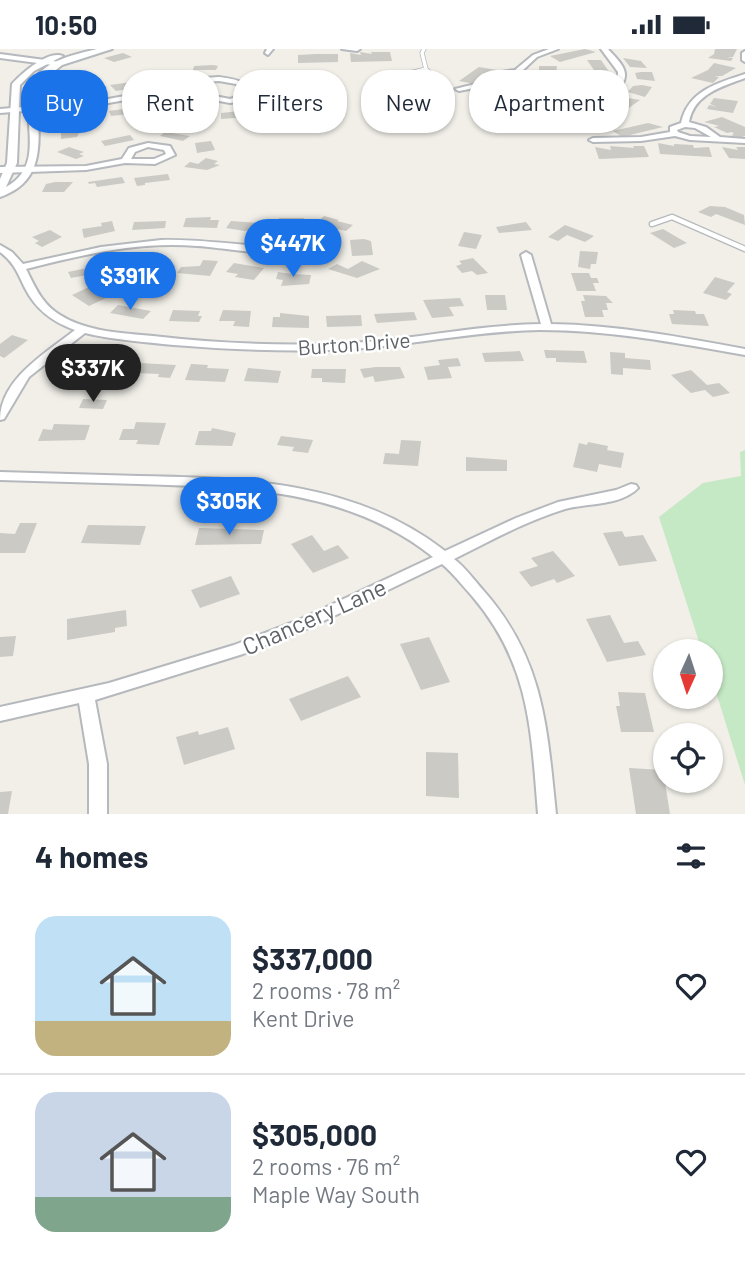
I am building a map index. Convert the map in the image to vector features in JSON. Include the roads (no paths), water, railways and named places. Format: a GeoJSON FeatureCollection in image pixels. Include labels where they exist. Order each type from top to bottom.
{"type":"FeatureCollection","features":[{"type":"Feature","properties":{"kind":"street"},"geometry":{"type":"LineString","coordinates":[[35,133],[35,151],[29,170],[11,190],[0,192],[13,151],[15,91],[19,80],[45,61],[80,49]]}},
{"type":"Feature","properties":{"kind":"street"},"geometry":{"type":"LineString","coordinates":[[50,70],[60,64],[108,49]]}},
{"type":"Feature","properties":{"kind":"street"},"geometry":{"type":"LineString","coordinates":[[345,49],[357,49]]}},
{"type":"Feature","properties":{"kind":"street"},"geometry":{"type":"LineString","coordinates":[[459,89],[524,77],[517,72],[535,56],[555,49]]}},
{"type":"Feature","properties":{"kind":"street"},"geometry":{"type":"LineString","coordinates":[[617,49],[606,51],[620,70]]}},
{"type":"Feature","properties":{"kind":"street"},"geometry":{"type":"LineString","coordinates":[[745,53],[745,60]]}},
{"type":"Feature","properties":{"kind":"street"},"geometry":{"type":"LineString","coordinates":[[0,56],[60,64]]}},
{"type":"Feature","properties":{"kind":"street"},"geometry":{"type":"LineString","coordinates":[[219,79],[238,82],[250,93],[242,99],[230,101],[171,90],[189,81],[219,79]]}},
{"type":"Feature","properties":{"kind":"street"},"geometry":{"type":"LineString","coordinates":[[684,124],[689,106],[697,97],[743,79]]}},
{"type":"Feature","properties":{"kind":"street"},"geometry":{"type":"LineString","coordinates":[[0,111],[21,110]]}},
{"type":"Feature","properties":{"kind":"street"},"geometry":{"type":"LineString","coordinates":[[675,134],[675,127],[684,124],[706,130],[718,140]]}},
{"type":"Feature","properties":{"kind":"street"},"geometry":{"type":"LineString","coordinates":[[593,140],[631,140],[675,134],[691,138],[745,141]]}},
{"type":"Feature","properties":{"kind":"street"},"geometry":{"type":"LineString","coordinates":[[5,170],[86,168],[125,161],[155,162],[167,158],[171,152],[163,146],[141,146],[129,152],[125,161]]}},
{"type":"Feature","properties":{"kind":"street"},"geometry":{"type":"LineString","coordinates":[[22,267],[93,250],[148,243],[210,243],[294,250]]}},
{"type":"Feature","properties":{"kind":"street","name":"Burton Drive"},"geometry":{"type":"LineString","coordinates":[[0,248],[22,267],[35,299],[41,306],[82,330],[143,338],[310,347],[376,344],[489,330],[547,327],[623,332],[745,352]]}},
{"type":"Feature","properties":{"kind":"street"},"geometry":{"type":"LineString","coordinates":[[526,255],[547,327]]}},
{"type":"Feature","properties":{"kind":"street"},"geometry":{"type":"LineString","coordinates":[[0,417],[25,375],[82,330]]}},
{"type":"Feature","properties":{"kind":"street"},"geometry":{"type":"LineString","coordinates":[[0,476],[205,481],[294,489],[329,498],[386,520],[432,547],[473,586],[499,619],[522,664],[532,692],[539,730],[547,814]]}},
{"type":"Feature","properties":{"kind":"street","name":"Chancery Lane"},"geometry":{"type":"LineString","coordinates":[[0,713],[86,696],[238,650],[306,623],[563,505],[625,491]]}},
{"type":"Feature","properties":{"kind":"street"},"geometry":{"type":"LineString","coordinates":[[86,696],[98,764],[98,814]]}},
{"type":"Feature","properties":{"kind":"lane"},"geometry":{"type":"LineString","coordinates":[[421,70],[426,69],[422,53],[424,49]]}},
{"type":"Feature","properties":{"kind":"lane"},"geometry":{"type":"LineString","coordinates":[[652,224],[672,217],[745,249]]}}]}
